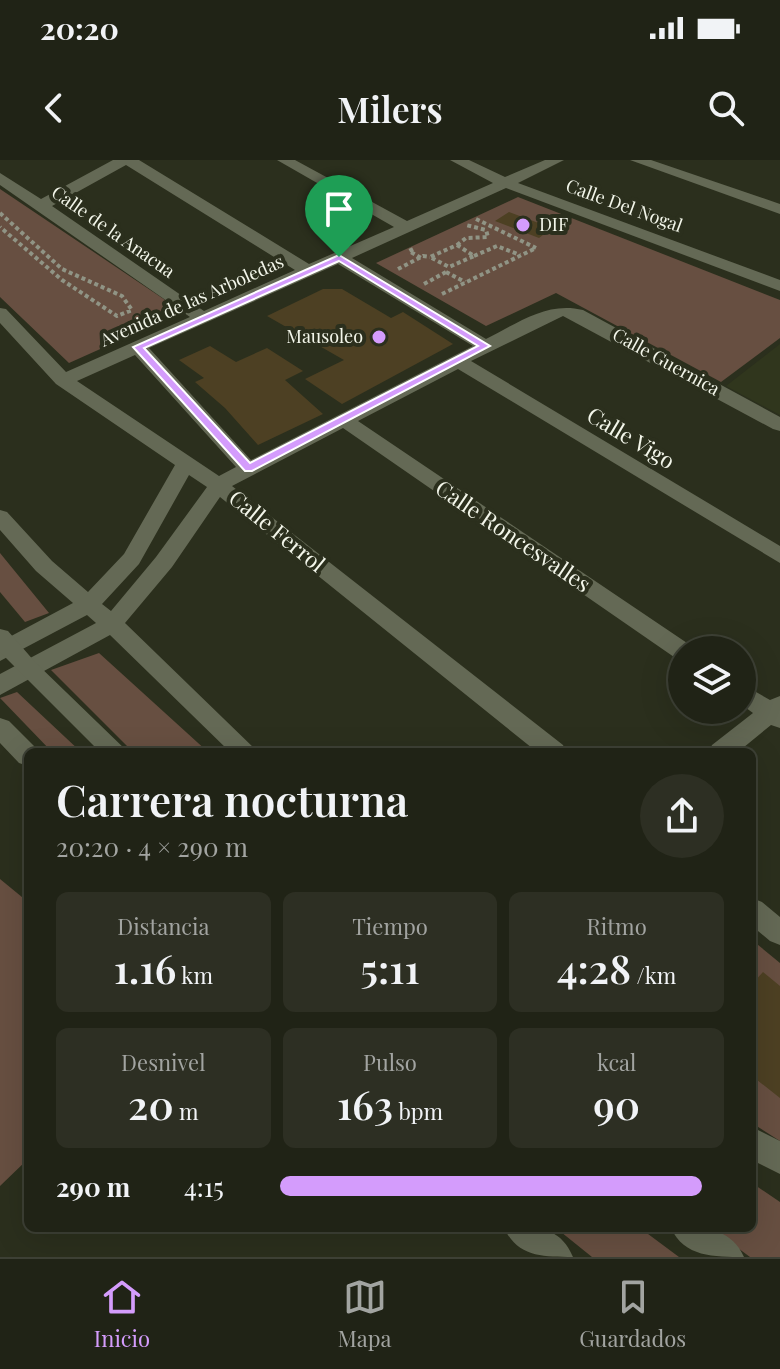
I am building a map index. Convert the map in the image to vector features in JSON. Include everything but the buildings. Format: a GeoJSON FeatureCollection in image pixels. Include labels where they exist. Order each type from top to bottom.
{"type":"FeatureCollection","features":[{"type":"Feature","properties":{"kind":"street"},"geometry":{"type":"LineString","coordinates":[[41,206],[126,160],[308,271]]}},
{"type":"Feature","properties":{"kind":"street"},"geometry":{"type":"LineString","coordinates":[[284,160],[407,227]]}},
{"type":"Feature","properties":{"kind":"street","name":"Calle Del Nogal"},"geometry":{"type":"LineString","coordinates":[[457,160],[505,183],[780,286]]}},
{"type":"Feature","properties":{"kind":"street","name":"Avenida de las Arboledas"},"geometry":{"type":"LineString","coordinates":[[63,380],[557,160]]}},
{"type":"Feature","properties":{"kind":"street"},"geometry":{"type":"LineString","coordinates":[[637,160],[780,209]]}},
{"type":"Feature","properties":{"kind":"street","name":"Calle de la Anacua"},"geometry":{"type":"LineString","coordinates":[[0,178],[203,318]]}},
{"type":"Feature","properties":{"kind":"street"},"geometry":{"type":"LineString","coordinates":[[0,686],[27,668],[112,624],[164,562],[218,485],[485,346],[339,257]]}},
{"type":"Feature","properties":{"kind":"street","name":"Calle Guernica"},"geometry":{"type":"LineString","coordinates":[[485,346],[549,314],[563,311],[577,314],[780,425]]}},
{"type":"Feature","properties":{"kind":"street","name":"Calle Ferrol"},"geometry":{"type":"LineString","coordinates":[[0,313],[63,380],[218,485],[549,748]]}},
{"type":"Feature","properties":{"kind":"street"},"geometry":{"type":"LineString","coordinates":[[138,347],[248,468]]}},
{"type":"Feature","properties":{"kind":"street","name":"Calle Vigo"},"geometry":{"type":"LineString","coordinates":[[458,361],[780,556]]}},
{"type":"Feature","properties":{"kind":"street","name":"Calle Roncesvalles"},"geometry":{"type":"LineString","coordinates":[[344,420],[668,641]]}},
{"type":"Feature","properties":{"kind":"street"},"geometry":{"type":"LineString","coordinates":[[112,748],[3,646],[86,605],[112,584],[146,537],[185,464]]}},
{"type":"Feature","properties":{"kind":"street"},"geometry":{"type":"LineString","coordinates":[[0,517],[44,566],[86,605],[112,624],[242,748]]}},
{"type":"Feature","properties":{"kind":"street"},"geometry":{"type":"LineString","coordinates":[[727,748],[777,712],[756,701]]}},
{"type":"Feature","properties":{"kind":"street"},"geometry":{"type":"LineString","coordinates":[[0,727],[24,752]]}},
{"type":"Feature","properties":{"kind":"street"},"geometry":{"type":"LineString","coordinates":[[756,913],[780,933]]}},
{"type":"Feature","properties":{"kind":"street"},"geometry":{"type":"LineString","coordinates":[[756,1144],[780,1159]]}},
{"type":"Feature","properties":{"kind":"street"},"geometry":{"type":"LineString","coordinates":[[525,1232],[556,1257]]}},
{"type":"Feature","properties":{"kind":"street"},"geometry":{"type":"LineString","coordinates":[[693,1232],[727,1257]]}},
{"type":"Feature","properties":{"kind":"path"},"geometry":{"type":"LineString","coordinates":[[0,213],[62,269],[122,296],[132,310],[117,316],[62,280],[0,227]]}},
{"type":"Feature","properties":{"kind":"path"},"geometry":{"type":"LineString","coordinates":[[430,300],[536,248],[477,219],[464,225],[457,232],[466,238],[484,238],[489,234],[475,225],[464,225]]}},
{"type":"Feature","properties":{"kind":"path"},"geometry":{"type":"LineString","coordinates":[[386,274],[457,245],[466,238]]}},
{"type":"Feature","properties":{"kind":"path"},"geometry":{"type":"LineString","coordinates":[[457,245],[474,256]]}},
{"type":"Feature","properties":{"kind":"path"},"geometry":{"type":"LineString","coordinates":[[421,246],[409,251],[421,258]]}},
{"type":"Feature","properties":{"kind":"path"},"geometry":{"type":"LineString","coordinates":[[430,257],[449,267],[497,246],[521,255]]}},
{"type":"Feature","properties":{"kind":"path"},"geometry":{"type":"LineString","coordinates":[[446,265],[446,272]]}},
{"type":"Feature","properties":{"kind":"path"},"geometry":{"type":"LineString","coordinates":[[446,272],[466,283]]}},
{"type":"Feature","properties":{"kind":"path"},"geometry":{"type":"LineString","coordinates":[[412,289],[446,272]]}},
{"type":"Feature","properties":{"kind":"shaded area"},"geometry":{"type":"Polygon","coordinates":[[[0,189],[183,312],[69,363],[0,297],[0,189]]]}},
{"type":"Feature","properties":{"kind":"shaded area"},"geometry":{"type":"Polygon","coordinates":[[[518,197],[780,300],[780,338],[721,382],[556,293],[486,326],[376,263],[518,197]]]}},
{"type":"Feature","properties":{"kind":"shaded area"},"geometry":{"type":"Polygon","coordinates":[[[780,344],[780,415],[726,386],[780,344]]]}},
{"type":"Feature","properties":{"kind":"shaded area"},"geometry":{"type":"Polygon","coordinates":[[[0,553],[49,613],[25,622],[0,592],[0,553]]]}},
{"type":"Feature","properties":{"kind":"shaded area"},"geometry":{"type":"Polygon","coordinates":[[[99,653],[204,748],[129,748],[51,670],[99,653]]]}},
{"type":"Feature","properties":{"kind":"shaded area"},"geometry":{"type":"Polygon","coordinates":[[[17,692],[77,748],[48,748],[0,698],[17,692]]]}},
{"type":"Feature","properties":{"kind":"shaded area"},"geometry":{"type":"Polygon","coordinates":[[[0,879],[24,899],[24,1163],[0,1186],[0,879]]]}},
{"type":"Feature","properties":{"kind":"shaded area"},"geometry":{"type":"Polygon","coordinates":[[[756,943],[780,963],[780,1141],[756,1126],[756,943]]]}},
{"type":"Feature","properties":{"kind":"shaded area"},"geometry":{"type":"Polygon","coordinates":[[[756,1186],[780,1202],[780,1257],[750,1257],[716,1232],[756,1232],[756,1186]]]}},
{"type":"Feature","properties":{"kind":"shaded area"},"geometry":{"type":"Polygon","coordinates":[[[561,1232],[645,1232],[679,1257],[592,1257],[561,1232]]]}},
{"type":"Feature","properties":{"kind":"place","name":"DIF"},"geometry":{"type":"Point","coordinates":[523,225]}},
{"type":"Feature","properties":{"kind":"place","name":"Mausoleo"},"geometry":{"type":"Point","coordinates":[379,337]}},
{"type":"Feature","properties":{"kind":"route"},"geometry":{"type":"LineString","coordinates":[[339,257],[485,346],[248,468],[138,347],[339,257]]}}]}
